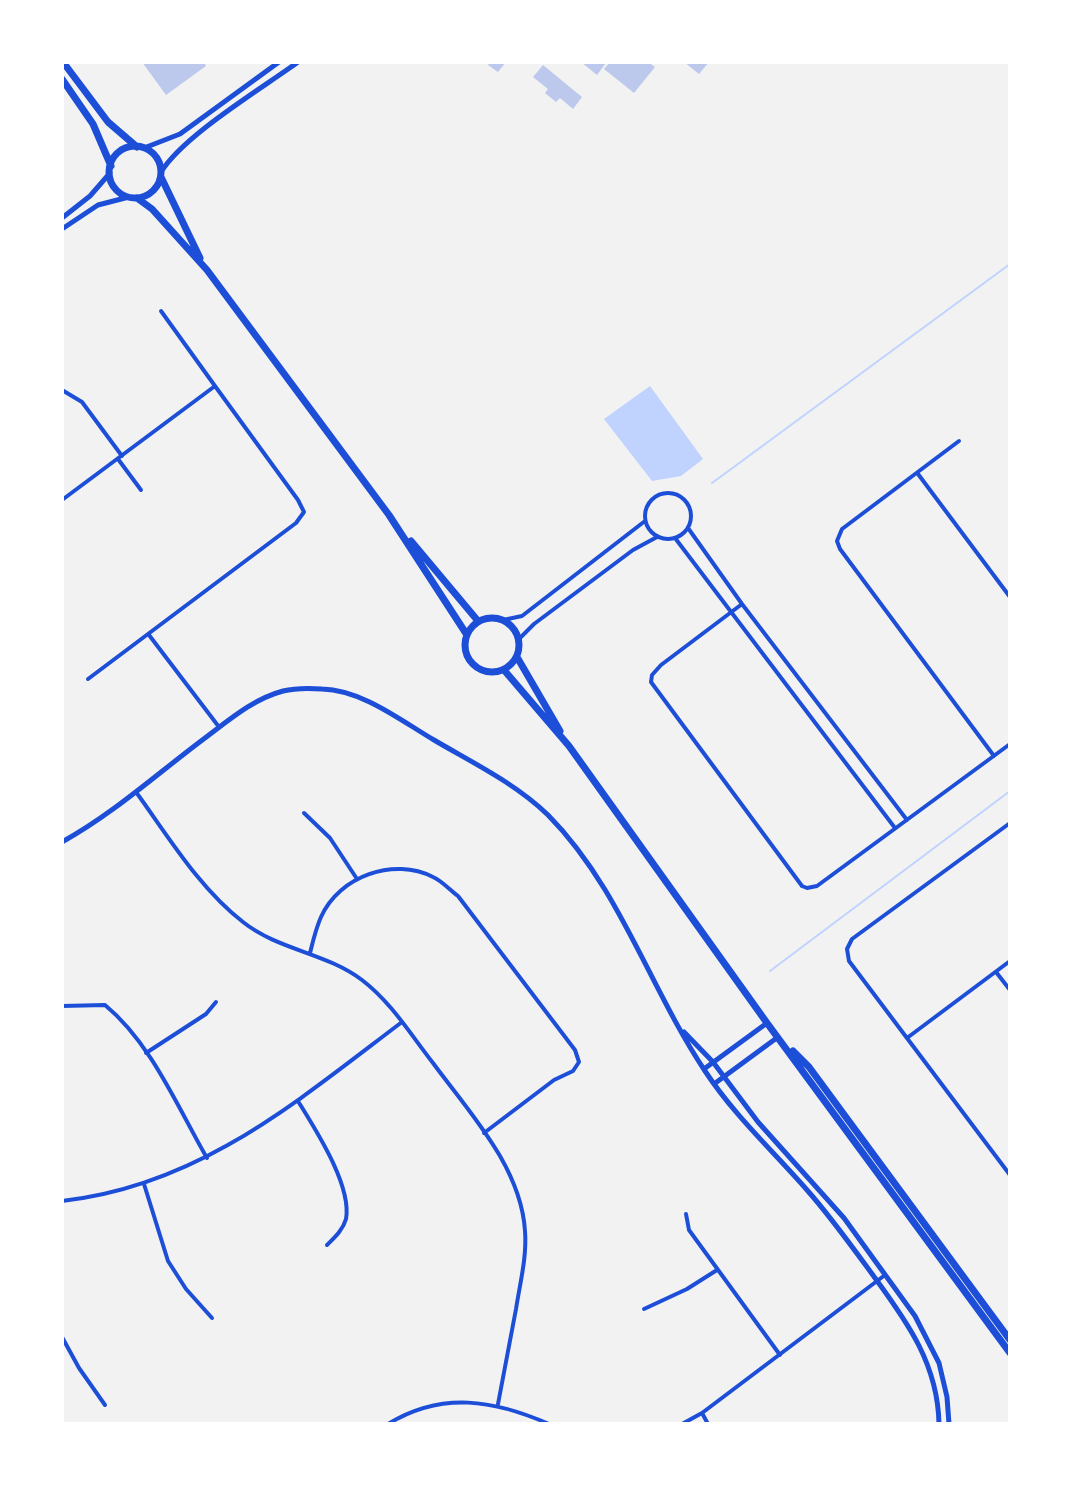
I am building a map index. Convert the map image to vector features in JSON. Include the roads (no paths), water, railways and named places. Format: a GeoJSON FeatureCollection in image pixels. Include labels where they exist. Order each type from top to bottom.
{"type":"FeatureCollection","features":[{"type":"Feature","properties":{"kind":"highway"},"geometry":{"type":"LineString","coordinates":[[63,62],[108,122],[157,158],[161,175],[207,270]]}},
{"type":"Feature","properties":{"kind":"highway"},"geometry":{"type":"LineString","coordinates":[[62,79],[93,124],[115,188],[152,209],[207,270],[389,515],[478,621]]}},
{"type":"Feature","properties":{"kind":"highway"},"geometry":{"type":"LineString","coordinates":[[110,170],[120,152],[140,148]]}},
{"type":"Feature","properties":{"kind":"highway"},"geometry":{"type":"LineString","coordinates":[[133,197],[150,194],[161,175]]}},
{"type":"Feature","properties":{"kind":"highway"},"geometry":{"type":"LineString","coordinates":[[389,515],[467,635]]}},
{"type":"Feature","properties":{"kind":"highway"},"geometry":{"type":"LineString","coordinates":[[517,657],[504,670],[486,672],[477,668],[466,653],[467,635],[478,621],[486,618],[511,624],[519,639],[517,657],[569,746]]}},
{"type":"Feature","properties":{"kind":"highway"},"geometry":{"type":"LineString","coordinates":[[504,670],[569,746],[767,1023],[1010,1353]]}},
{"type":"Feature","properties":{"kind":"highway"},"geometry":{"type":"LineString","coordinates":[[778,1037],[809,1067],[1010,1340]]}},
{"type":"Feature","properties":{"kind":"street"},"geometry":{"type":"LineString","coordinates":[[140,148],[180,134],[279,62]]}},
{"type":"Feature","properties":{"kind":"street"},"geometry":{"type":"LineString","coordinates":[[161,175],[186,144],[298,62]]}},
{"type":"Feature","properties":{"kind":"street"},"geometry":{"type":"LineString","coordinates":[[254,80],[261,88]]}},
{"type":"Feature","properties":{"kind":"street"},"geometry":{"type":"LineString","coordinates":[[62,218],[90,196],[110,170]]}},
{"type":"Feature","properties":{"kind":"street"},"geometry":{"type":"LineString","coordinates":[[62,229],[98,205],[133,197]]}},
{"type":"Feature","properties":{"kind":"street"},"geometry":{"type":"LineString","coordinates":[[88,679],[296,523],[304,512],[161,311]]}},
{"type":"Feature","properties":{"kind":"street"},"geometry":{"type":"LineString","coordinates":[[62,500],[215,386]]}},
{"type":"Feature","properties":{"kind":"street"},"geometry":{"type":"LineString","coordinates":[[62,390],[82,402],[141,490]]}},
{"type":"Feature","properties":{"kind":"street"},"geometry":{"type":"LineString","coordinates":[[959,441],[842,529],[837,541],[994,756]]}},
{"type":"Feature","properties":{"kind":"street"},"geometry":{"type":"LineString","coordinates":[[917,473],[1010,597]]}},
{"type":"Feature","properties":{"kind":"street"},"geometry":{"type":"LineString","coordinates":[[503,620],[522,616],[645,521],[649,503],[659,495],[672,494],[687,504],[691,516],[688,528],[675,538],[657,537],[633,550],[519,639]]}},
{"type":"Feature","properties":{"kind":"street"},"geometry":{"type":"LineString","coordinates":[[645,521],[657,537]]}},
{"type":"Feature","properties":{"kind":"street"},"geometry":{"type":"LineString","coordinates":[[688,528],[742,604],[907,820]]}},
{"type":"Feature","properties":{"kind":"street"},"geometry":{"type":"LineString","coordinates":[[675,538],[895,828]]}},
{"type":"Feature","properties":{"kind":"street"},"geometry":{"type":"LineString","coordinates":[[742,604],[661,665],[652,675],[651,682],[797,881],[807,888],[817,886],[1010,744]]}},
{"type":"Feature","properties":{"kind":"street"},"geometry":{"type":"LineString","coordinates":[[149,635],[219,727]]}},
{"type":"Feature","properties":{"kind":"street"},"geometry":{"type":"LineString","coordinates":[[62,842],[94,822],[245,709],[283,691],[326,689],[370,703],[508,783],[550,818],[591,870],[626,924],[678,1025],[714,1084],[753,1133],[821,1206],[907,1323],[923,1351],[934,1381],[939,1424]]}},
{"type":"Feature","properties":{"kind":"street"},"geometry":{"type":"LineString","coordinates":[[135,791],[202,882],[245,924],[362,980],[383,999],[503,1163],[517,1195],[525,1229],[525,1261],[498,1404]]}},
{"type":"Feature","properties":{"kind":"street"},"geometry":{"type":"LineString","coordinates":[[304,813],[330,838],[357,879]]}},
{"type":"Feature","properties":{"kind":"street"},"geometry":{"type":"LineString","coordinates":[[1010,823],[848,944],[847,955],[1010,1175]]}},
{"type":"Feature","properties":{"kind":"street"},"geometry":{"type":"LineString","coordinates":[[310,953],[321,915],[336,895],[357,879],[375,871],[412,870],[434,877],[458,896],[575,1050],[579,1062],[573,1071],[554,1080],[484,1133]]}},
{"type":"Feature","properties":{"kind":"street"},"geometry":{"type":"LineString","coordinates":[[907,1038],[1010,961]]}},
{"type":"Feature","properties":{"kind":"street"},"geometry":{"type":"LineString","coordinates":[[996,972],[1010,990]]}},
{"type":"Feature","properties":{"kind":"street"},"geometry":{"type":"LineString","coordinates":[[146,1053],[206,1014],[216,1002]]}},
{"type":"Feature","properties":{"kind":"street"},"geometry":{"type":"LineString","coordinates":[[62,1006],[105,1005],[122,1019],[146,1053],[207,1158]]}},
{"type":"Feature","properties":{"kind":"street"},"geometry":{"type":"LineString","coordinates":[[62,1201],[108,1194],[144,1184],[207,1158],[258,1128],[402,1022]]}},
{"type":"Feature","properties":{"kind":"street"},"geometry":{"type":"LineString","coordinates":[[704,1069],[767,1023]]}},
{"type":"Feature","properties":{"kind":"street"},"geometry":{"type":"LineString","coordinates":[[678,1025],[713,1062],[758,1122],[844,1218],[915,1316],[933,1348],[943,1378],[949,1424]]}},
{"type":"Feature","properties":{"kind":"street"},"geometry":{"type":"LineString","coordinates":[[714,1084],[778,1037]]}},
{"type":"Feature","properties":{"kind":"street"},"geometry":{"type":"LineString","coordinates":[[297,1100],[332,1161],[345,1200],[346,1219],[339,1234],[327,1245]]}},
{"type":"Feature","properties":{"kind":"street"},"geometry":{"type":"LineString","coordinates":[[144,1184],[168,1261],[186,1289],[212,1318]]}},
{"type":"Feature","properties":{"kind":"street"},"geometry":{"type":"LineString","coordinates":[[686,1214],[689,1230],[780,1355]]}},
{"type":"Feature","properties":{"kind":"street"},"geometry":{"type":"LineString","coordinates":[[644,1309],[687,1289],[717,1270]]}},
{"type":"Feature","properties":{"kind":"street"},"geometry":{"type":"LineString","coordinates":[[682,1424],[702,1413],[885,1275]]}},
{"type":"Feature","properties":{"kind":"street"},"geometry":{"type":"LineString","coordinates":[[62,1337],[105,1405]]}},
{"type":"Feature","properties":{"kind":"street"},"geometry":{"type":"LineString","coordinates":[[388,1424],[435,1405],[457,1402],[498,1404],[549,1424]]}},
{"type":"Feature","properties":{"kind":"street"},"geometry":{"type":"LineString","coordinates":[[702,1413],[708,1424]]}},
{"type":"Feature","properties":{"kind":"water"},"geometry":{"type":"Polygon","coordinates":[[[650,386],[703,459],[681,476],[652,481],[604,419],[650,386]]]}},
{"type":"Feature","properties":{"kind":"waterway"},"geometry":{"type":"LineString","coordinates":[[712,483],[1010,264]]}},
{"type":"Feature","properties":{"kind":"waterway"},"geometry":{"type":"LineString","coordinates":[[770,971],[1010,791]]}}]}
